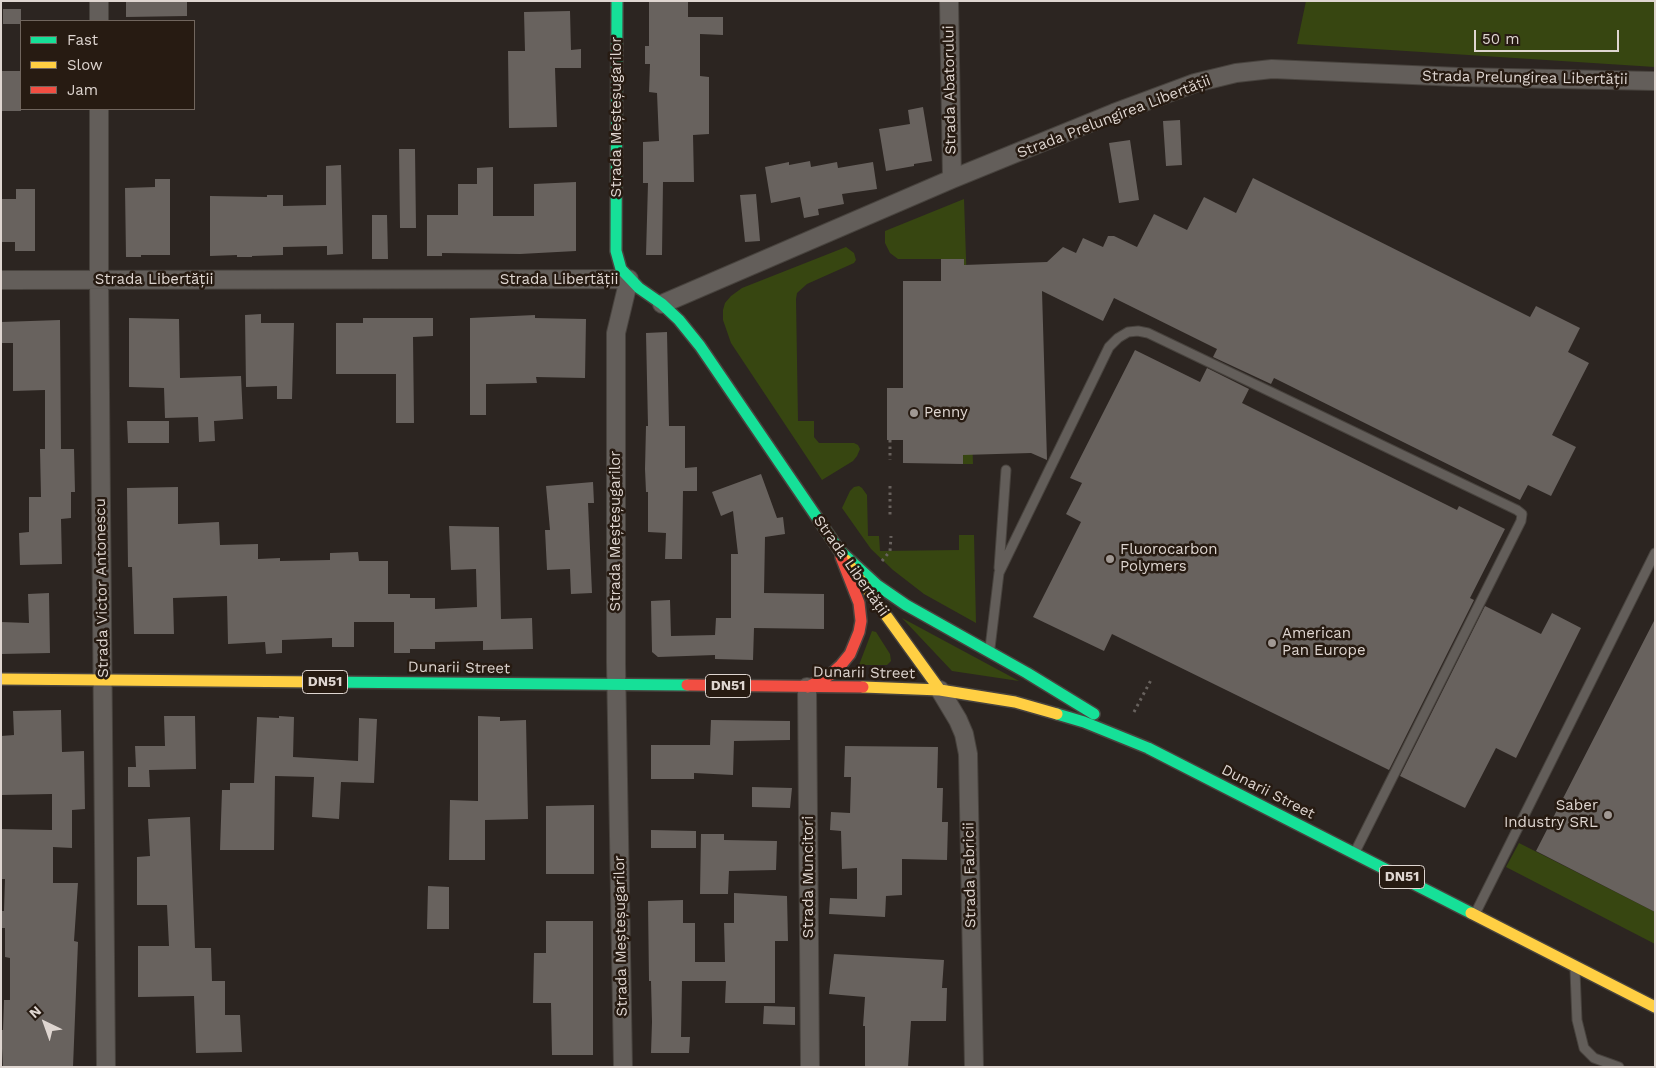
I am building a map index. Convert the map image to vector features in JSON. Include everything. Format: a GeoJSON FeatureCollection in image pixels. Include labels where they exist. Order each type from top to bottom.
{"type":"FeatureCollection","features":[{"type":"Feature","properties":{"kind":"main road","name":"Strada Meșteșugarilor"},"geometry":{"type":"LineString","coordinates":[[617,1],[616,251],[621,269],[629,279]]}},
{"type":"Feature","properties":{"kind":"main road","name":"Strada Libertății"},"geometry":{"type":"LineString","coordinates":[[629,279],[662,304],[679,320],[705,352],[838,548],[940,690]]}},
{"type":"Feature","properties":{"kind":"main road"},"geometry":{"type":"LineString","coordinates":[[838,548],[891,595],[1028,673],[1148,748]]}},
{"type":"Feature","properties":{"kind":"main road"},"geometry":{"type":"LineString","coordinates":[[808,687],[830,675],[841,665],[850,654],[859,632],[859,603],[838,548]]}},
{"type":"Feature","properties":{"kind":"main road","name":"Dunarii Street"},"geometry":{"type":"LineString","coordinates":[[1,680],[896,688],[940,690],[985,696],[1045,709],[1084,722],[1148,748],[1655,1007]]}},
{"type":"Feature","properties":{"kind":"street"},"geometry":{"type":"LineString","coordinates":[[99,1],[99,20]]}},
{"type":"Feature","properties":{"kind":"street","name":"Strada Abatorului"},"geometry":{"type":"LineString","coordinates":[[949,1],[952,179]]}},
{"type":"Feature","properties":{"kind":"street","name":"Strada Prelungirea Libertății"},"geometry":{"type":"LineString","coordinates":[[662,304],[952,179],[1114,113],[1186,86],[1236,73],[1272,68],[1459,77],[1655,81]]}},
{"type":"Feature","properties":{"kind":"street","name":"Strada Victor Antonescu"},"geometry":{"type":"LineString","coordinates":[[99,110],[106,1067]]}},
{"type":"Feature","properties":{"kind":"street","name":"Strada Libertății"},"geometry":{"type":"LineString","coordinates":[[1,280],[629,279]]}},
{"type":"Feature","properties":{"kind":"street","name":"Strada Meșteșugarilor"},"geometry":{"type":"LineString","coordinates":[[623,1067],[616,685],[616,332],[629,279]]}},
{"type":"Feature","properties":{"kind":"street","name":"Strada Muncitori"},"geometry":{"type":"LineString","coordinates":[[808,687],[810,1067]]}},
{"type":"Feature","properties":{"kind":"street","name":"Strada Fabricii"},"geometry":{"type":"LineString","coordinates":[[940,690],[958,720],[964,734],[968,754],[974,1067]]}},
{"type":"Feature","properties":{"kind":"lane"},"geometry":{"type":"LineString","coordinates":[[999,573],[1110,347],[1118,338],[1128,332],[1148,333],[1517,510],[1522,514],[1521,521],[1354,853]]}},
{"type":"Feature","properties":{"kind":"lane"},"geometry":{"type":"LineString","coordinates":[[989,652],[999,573],[1006,470]]}},
{"type":"Feature","properties":{"kind":"lane"},"geometry":{"type":"LineString","coordinates":[[1475,914],[1655,553]]}},
{"type":"Feature","properties":{"kind":"lane"},"geometry":{"type":"LineString","coordinates":[[1575,966],[1577,1020],[1584,1048],[1594,1058],[1619,1067]]}},
{"type":"Feature","properties":{"kind":"path"},"geometry":{"type":"LineString","coordinates":[[890,440],[890,460]]}},
{"type":"Feature","properties":{"kind":"path"},"geometry":{"type":"LineString","coordinates":[[890,486],[890,516]]}},
{"type":"Feature","properties":{"kind":"path"},"geometry":{"type":"LineString","coordinates":[[879,565],[890,551],[890,536]]}},
{"type":"Feature","properties":{"kind":"path"},"geometry":{"type":"LineString","coordinates":[[1134,712],[1151,680]]}},
{"type":"Feature","properties":{"kind":"green space"},"geometry":{"type":"Polygon","coordinates":[[[1306,1],[1655,1],[1655,67],[1297,44],[1306,1]]]}},
{"type":"Feature","properties":{"kind":"green space"},"geometry":{"type":"Polygon","coordinates":[[[964,199],[973,464],[963,464],[964,259],[898,259],[890,253],[885,243],[885,231],[964,199]]]}},
{"type":"Feature","properties":{"kind":"green space"},"geometry":{"type":"Polygon","coordinates":[[[846,247],[854,253],[856,260],[854,263],[807,284],[797,293],[796,299],[798,421],[814,421],[814,437],[819,443],[854,443],[860,449],[853,461],[822,480],[731,343],[723,320],[723,310],[725,303],[731,296],[742,288],[846,247]]]}},
{"type":"Feature","properties":{"kind":"green space"},"geometry":{"type":"Polygon","coordinates":[[[859,486],[867,495],[868,536],[879,536],[880,551],[959,550],[959,535],[974,535],[976,623],[924,594],[893,570],[871,549],[842,508],[850,491],[854,487],[859,486]]]}},
{"type":"Feature","properties":{"kind":"green space"},"geometry":{"type":"Polygon","coordinates":[[[902,618],[1019,681],[952,671],[902,618]]]}},
{"type":"Feature","properties":{"kind":"green space"},"geometry":{"type":"Polygon","coordinates":[[[872,631],[876,632],[890,654],[891,661],[887,665],[859,665],[872,631]]]}},
{"type":"Feature","properties":{"kind":"green space"},"geometry":{"type":"Polygon","coordinates":[[[1519,843],[1655,912],[1655,944],[1506,867],[1519,843]]]}},
{"type":"Feature","properties":{"kind":"building"},"geometry":{"type":"Polygon","coordinates":[[[187,1],[187,16],[126,17],[126,2],[187,1]]]}},
{"type":"Feature","properties":{"kind":"building"},"geometry":{"type":"Polygon","coordinates":[[[649,1],[688,1],[688,17],[723,17],[723,35],[700,34],[700,76],[709,77],[709,134],[693,135],[694,182],[663,182],[662,255],[646,255],[648,183],[643,183],[643,142],[659,141],[657,93],[649,92],[650,64],[645,64],[645,46],[649,46],[649,1]]]}},
{"type":"Feature","properties":{"kind":"building"},"geometry":{"type":"Polygon","coordinates":[[[3,9],[21,9],[20,24],[3,24],[3,9]]]}},
{"type":"Feature","properties":{"kind":"building"},"geometry":{"type":"Polygon","coordinates":[[[570,11],[571,50],[581,49],[581,68],[555,68],[557,127],[509,128],[508,51],[525,51],[524,12],[570,11]]]}},
{"type":"Feature","properties":{"kind":"building"},"geometry":{"type":"Polygon","coordinates":[[[1,71],[20,71],[21,111],[1,111],[1,71]]]}},
{"type":"Feature","properties":{"kind":"building"},"geometry":{"type":"Polygon","coordinates":[[[923,107],[932,161],[886,171],[879,129],[910,124],[908,110],[923,107]]]}},
{"type":"Feature","properties":{"kind":"building"},"geometry":{"type":"Polygon","coordinates":[[[1180,120],[1182,165],[1166,166],[1163,121],[1180,120]]]}},
{"type":"Feature","properties":{"kind":"building"},"geometry":{"type":"Polygon","coordinates":[[[1130,140],[1139,200],[1119,203],[1109,143],[1130,140]]]}},
{"type":"Feature","properties":{"kind":"building"},"geometry":{"type":"Polygon","coordinates":[[[399,149],[415,149],[416,228],[400,228],[399,149]]]}},
{"type":"Feature","properties":{"kind":"building"},"geometry":{"type":"Polygon","coordinates":[[[810,161],[811,167],[837,162],[838,168],[873,162],[877,189],[842,194],[844,204],[818,209],[819,215],[804,218],[800,197],[771,203],[765,167],[789,162],[789,165],[810,161]]]}},
{"type":"Feature","properties":{"kind":"building"},"geometry":{"type":"Polygon","coordinates":[[[341,165],[343,254],[327,255],[327,246],[283,247],[283,255],[252,257],[237,257],[237,255],[210,256],[210,196],[267,197],[267,195],[283,195],[283,206],[326,205],[326,166],[341,165]]]}},
{"type":"Feature","properties":{"kind":"building"},"geometry":{"type":"Polygon","coordinates":[[[493,167],[493,216],[534,216],[534,184],[576,182],[576,251],[520,254],[442,253],[442,256],[427,256],[427,215],[458,215],[458,184],[477,184],[477,168],[493,167]]]}},
{"type":"Feature","properties":{"kind":"building"},"geometry":{"type":"Polygon","coordinates":[[[1253,178],[1530,317],[1536,306],[1580,328],[1568,352],[1589,363],[1552,435],[1576,447],[1551,496],[1528,485],[1520,500],[1274,378],[1271,384],[1213,357],[1217,349],[1114,298],[1103,321],[1042,291],[1047,460],[1031,453],[963,455],[963,464],[903,463],[903,440],[887,440],[887,388],[903,388],[903,281],[941,281],[941,259],[964,259],[964,265],[1047,262],[1063,247],[1076,253],[1083,238],[1103,247],[1108,236],[1114,236],[1137,247],[1154,214],[1187,230],[1204,197],[1236,213],[1253,178]]]}},
{"type":"Feature","properties":{"kind":"building"},"geometry":{"type":"Polygon","coordinates":[[[155,179],[170,179],[170,255],[126,257],[125,188],[155,187],[155,179]]]}},
{"type":"Feature","properties":{"kind":"building"},"geometry":{"type":"Polygon","coordinates":[[[16,189],[35,189],[35,251],[15,251],[15,242],[1,242],[1,199],[16,199],[16,189]]]}},
{"type":"Feature","properties":{"kind":"building"},"geometry":{"type":"Polygon","coordinates":[[[756,194],[760,241],[745,242],[740,195],[756,194]]]}},
{"type":"Feature","properties":{"kind":"building"},"geometry":{"type":"Polygon","coordinates":[[[372,215],[387,215],[388,259],[372,259],[372,215]]]}},
{"type":"Feature","properties":{"kind":"building"},"geometry":{"type":"Polygon","coordinates":[[[261,314],[261,323],[294,323],[292,399],[277,399],[277,386],[246,387],[245,315],[261,314]]]}},
{"type":"Feature","properties":{"kind":"building"},"geometry":{"type":"Polygon","coordinates":[[[535,315],[535,318],[586,319],[585,378],[536,377],[537,383],[486,384],[486,415],[470,415],[470,318],[535,315]]]}},
{"type":"Feature","properties":{"kind":"building"},"geometry":{"type":"Polygon","coordinates":[[[129,318],[179,319],[180,378],[241,376],[243,419],[214,421],[215,441],[199,442],[198,417],[165,418],[164,388],[129,387],[129,318]]]}},
{"type":"Feature","properties":{"kind":"building"},"geometry":{"type":"Polygon","coordinates":[[[363,318],[433,318],[433,336],[413,337],[414,423],[396,423],[396,374],[336,374],[336,323],[363,323],[363,318]]]}},
{"type":"Feature","properties":{"kind":"building"},"geometry":{"type":"Polygon","coordinates":[[[60,320],[61,449],[74,449],[75,492],[71,492],[71,518],[61,519],[62,564],[20,565],[19,533],[29,532],[29,497],[41,497],[40,449],[45,449],[45,390],[13,391],[13,343],[1,343],[1,322],[60,320]]]}},
{"type":"Feature","properties":{"kind":"building"},"geometry":{"type":"Polygon","coordinates":[[[667,332],[669,426],[685,426],[685,468],[697,467],[697,491],[683,491],[682,559],[665,559],[666,533],[648,532],[648,492],[646,492],[645,469],[646,426],[648,426],[646,333],[667,332]]]}},
{"type":"Feature","properties":{"kind":"building"},"geometry":{"type":"Polygon","coordinates":[[[1135,350],[1200,382],[1207,368],[1249,389],[1242,403],[1457,510],[1459,506],[1505,529],[1470,598],[1474,600],[1389,770],[1112,634],[1104,651],[1033,617],[1081,522],[1066,514],[1082,483],[1070,478],[1135,350]]]}},
{"type":"Feature","properties":{"kind":"building"},"geometry":{"type":"Polygon","coordinates":[[[127,421],[169,421],[169,443],[128,443],[127,421]]]}},
{"type":"Feature","properties":{"kind":"building"},"geometry":{"type":"Polygon","coordinates":[[[761,474],[777,518],[783,517],[785,534],[765,537],[764,593],[824,594],[824,629],[754,628],[753,660],[715,659],[715,655],[658,657],[652,652],[651,601],[670,600],[671,636],[715,635],[716,618],[731,618],[731,554],[738,554],[733,511],[721,516],[712,492],[761,474]]]}},
{"type":"Feature","properties":{"kind":"building"},"geometry":{"type":"Polygon","coordinates":[[[593,482],[594,503],[588,503],[592,593],[571,594],[570,569],[547,570],[545,530],[550,530],[546,486],[593,482]]]}},
{"type":"Feature","properties":{"kind":"building"},"geometry":{"type":"Polygon","coordinates":[[[178,487],[178,524],[219,522],[220,545],[258,544],[258,559],[280,558],[280,561],[330,560],[330,553],[358,552],[359,561],[388,561],[388,594],[410,594],[410,598],[435,598],[435,609],[477,607],[476,569],[451,570],[449,526],[499,527],[501,619],[532,618],[533,649],[483,650],[483,641],[435,642],[435,649],[410,649],[410,653],[394,653],[394,622],[354,622],[354,647],[332,647],[332,638],[282,640],[282,653],[266,654],[265,642],[228,644],[227,596],[173,598],[174,634],[134,634],[132,567],[128,567],[127,488],[178,487]]]}},
{"type":"Feature","properties":{"kind":"building"},"geometry":{"type":"Polygon","coordinates":[[[49,593],[50,653],[1,654],[1,622],[29,623],[28,594],[49,593]]]}},
{"type":"Feature","properties":{"kind":"building"},"geometry":{"type":"Polygon","coordinates":[[[1485,606],[1541,634],[1552,613],[1581,628],[1516,758],[1496,748],[1465,808],[1400,776],[1485,606]]]}},
{"type":"Feature","properties":{"kind":"building"},"geometry":{"type":"Polygon","coordinates":[[[1655,619],[1655,912],[1536,851],[1655,619]]]}},
{"type":"Feature","properties":{"kind":"building"},"geometry":{"type":"Polygon","coordinates":[[[61,710],[62,752],[84,751],[85,809],[72,810],[72,848],[53,847],[53,883],[78,883],[74,941],[78,942],[73,1067],[3,1067],[1,1030],[3,1030],[4,1000],[10,1000],[10,958],[5,957],[5,928],[2,928],[5,879],[1,879],[1,829],[52,830],[52,794],[1,795],[1,736],[14,735],[13,711],[61,710]]]}},
{"type":"Feature","properties":{"kind":"building"},"geometry":{"type":"Polygon","coordinates":[[[164,716],[195,716],[196,769],[149,770],[150,787],[128,787],[128,767],[136,767],[135,746],[165,746],[164,716]]]}},
{"type":"Feature","properties":{"kind":"building"},"geometry":{"type":"Polygon","coordinates":[[[279,716],[294,717],[293,757],[358,761],[359,718],[377,719],[374,783],[341,782],[339,819],[312,817],[314,777],[275,776],[274,850],[220,850],[222,790],[230,790],[230,783],[254,783],[257,717],[279,718],[279,716]]]}},
{"type":"Feature","properties":{"kind":"building"},"geometry":{"type":"Polygon","coordinates":[[[478,716],[500,717],[500,721],[526,720],[528,819],[485,820],[485,860],[449,860],[450,800],[478,801],[478,716]]]}},
{"type":"Feature","properties":{"kind":"building"},"geometry":{"type":"Polygon","coordinates":[[[711,720],[790,721],[790,740],[734,741],[733,775],[694,773],[694,779],[651,779],[651,745],[710,745],[711,720]]]}},
{"type":"Feature","properties":{"kind":"building"},"geometry":{"type":"Polygon","coordinates":[[[845,746],[938,747],[937,788],[943,788],[942,822],[948,822],[947,860],[902,859],[902,895],[886,896],[885,917],[829,914],[830,898],[857,899],[857,868],[842,869],[841,831],[830,830],[831,812],[850,813],[851,777],[844,777],[845,746]]]}},
{"type":"Feature","properties":{"kind":"building"},"geometry":{"type":"Polygon","coordinates":[[[752,787],[792,788],[790,808],[752,807],[752,787]]]}},
{"type":"Feature","properties":{"kind":"building"},"geometry":{"type":"Polygon","coordinates":[[[594,805],[594,874],[546,874],[546,806],[594,805]]]}},
{"type":"Feature","properties":{"kind":"building"},"geometry":{"type":"Polygon","coordinates":[[[190,817],[195,948],[211,948],[212,981],[225,981],[225,1015],[240,1015],[242,1052],[196,1053],[194,996],[138,997],[138,946],[169,946],[167,905],[137,905],[137,857],[150,856],[148,819],[190,817]]]}},
{"type":"Feature","properties":{"kind":"building"},"geometry":{"type":"Polygon","coordinates":[[[651,830],[696,831],[696,848],[651,848],[651,830]]]}},
{"type":"Feature","properties":{"kind":"building"},"geometry":{"type":"Polygon","coordinates":[[[701,834],[724,834],[724,840],[777,841],[776,870],[729,871],[728,894],[700,894],[701,834]]]}},
{"type":"Feature","properties":{"kind":"building"},"geometry":{"type":"Polygon","coordinates":[[[428,886],[449,887],[449,929],[427,929],[428,886]]]}},
{"type":"Feature","properties":{"kind":"building"},"geometry":{"type":"Polygon","coordinates":[[[734,893],[787,896],[788,941],[775,941],[775,1003],[725,1003],[726,981],[682,981],[681,1037],[690,1037],[689,1053],[651,1053],[652,1022],[651,981],[649,981],[648,901],[683,900],[683,923],[695,923],[695,962],[725,962],[724,923],[734,923],[734,893]]]}},
{"type":"Feature","properties":{"kind":"building"},"geometry":{"type":"Polygon","coordinates":[[[546,921],[593,921],[593,1055],[552,1055],[551,1003],[533,1003],[534,953],[546,953],[546,921]]]}},
{"type":"Feature","properties":{"kind":"building"},"geometry":{"type":"Polygon","coordinates":[[[834,954],[944,960],[942,988],[947,988],[946,1021],[911,1021],[908,1067],[865,1067],[865,1026],[863,1026],[865,997],[829,994],[834,954]]]}},
{"type":"Feature","properties":{"kind":"building"},"geometry":{"type":"Polygon","coordinates":[[[764,1006],[795,1007],[795,1025],[763,1024],[764,1006]]]}},
{"type":"Feature","properties":{"kind":"traffic: fast"},"geometry":{"type":"LineString","coordinates":[[617,1],[616,251],[621,269],[639,288],[662,304],[679,320],[700,346],[846,560]]}},
{"type":"Feature","properties":{"kind":"traffic: fast"},"geometry":{"type":"LineString","coordinates":[[838,549],[877,585],[906,605],[1027,673],[1094,714]]}},
{"type":"Feature","properties":{"kind":"traffic: fast"},"geometry":{"type":"LineString","coordinates":[[320,682],[687,685]]}},
{"type":"Feature","properties":{"kind":"traffic: fast"},"geometry":{"type":"LineString","coordinates":[[1057,714],[1084,722],[1148,748],[1471,913]]}},
{"type":"Feature","properties":{"kind":"traffic: slow"},"geometry":{"type":"LineString","coordinates":[[846,560],[940,690]]}},
{"type":"Feature","properties":{"kind":"traffic: slow"},"geometry":{"type":"LineString","coordinates":[[1,679],[320,682]]}},
{"type":"Feature","properties":{"kind":"traffic: slow"},"geometry":{"type":"LineString","coordinates":[[863,687],[940,690],[1015,702],[1057,714]]}},
{"type":"Feature","properties":{"kind":"traffic: slow"},"geometry":{"type":"LineString","coordinates":[[1471,913],[1655,1007]]}},
{"type":"Feature","properties":{"kind":"traffic: jam"},"geometry":{"type":"LineString","coordinates":[[808,687],[830,675],[841,665],[850,654],[859,632],[861,621],[859,603],[841,557]]}},
{"type":"Feature","properties":{"kind":"traffic: jam"},"geometry":{"type":"LineString","coordinates":[[687,685],[863,687]]}},
{"type":"Feature","properties":{"kind":"place","name":"Penny"},"geometry":{"type":"Point","coordinates":[914,413]}},
{"type":"Feature","properties":{"kind":"place","name":"Fluorocarbon Polymers"},"geometry":{"type":"Point","coordinates":[1110,559]}},
{"type":"Feature","properties":{"kind":"place","name":"American Pan Europe"},"geometry":{"type":"Point","coordinates":[1272,643]}},
{"type":"Feature","properties":{"kind":"place","name":"Saber Industry SRL"},"geometry":{"type":"Point","coordinates":[1608,815]}}]}
